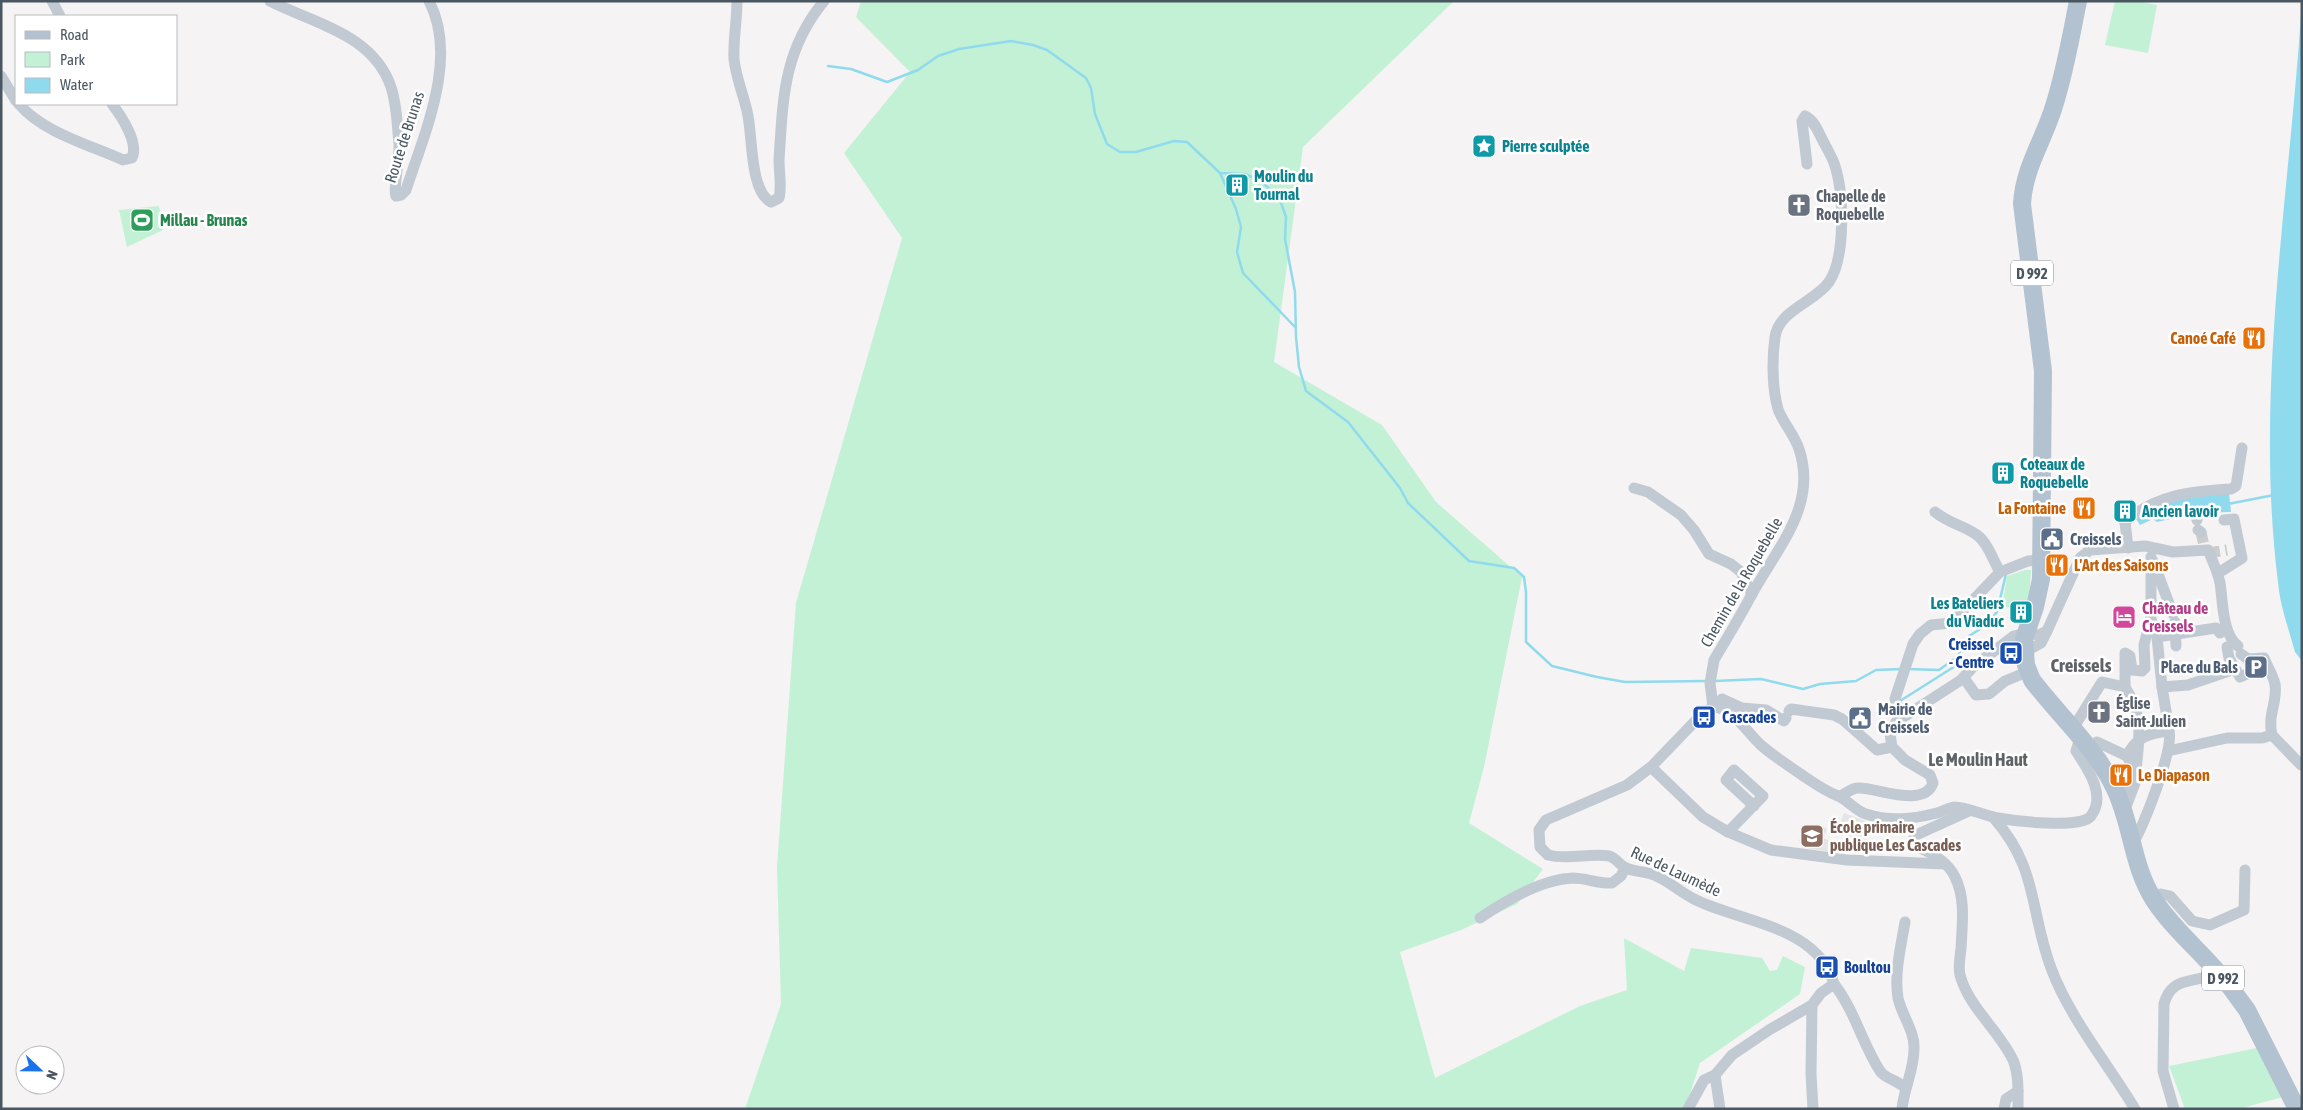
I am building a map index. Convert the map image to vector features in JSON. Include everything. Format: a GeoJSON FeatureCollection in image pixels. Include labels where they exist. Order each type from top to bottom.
{"type":"FeatureCollection","features":[{"type":"Feature","properties":{"kind":"main road","name":"D 992"},"geometry":{"type":"LineString","coordinates":[[2078,1],[2054,107],[2029,165],[2023,190],[2024,220],[2043,371],[2042,560],[2039,592],[2025,653],[2032,680],[2106,771],[2124,812],[2133,852],[2142,878],[2154,900],[2214,967],[2247,1010],[2297,1109]]}},
{"type":"Feature","properties":{"kind":"street"},"geometry":{"type":"LineString","coordinates":[[52,1],[59,15]]}},
{"type":"Feature","properties":{"kind":"street","name":"Route de Brunas"},"geometry":{"type":"LineString","coordinates":[[270,1],[340,31],[357,41],[383,69],[392,87],[396,110],[400,158],[393,190],[396,196],[401,196],[406,190],[437,85],[442,40],[435,12],[429,1]]}},
{"type":"Feature","properties":{"kind":"street"},"geometry":{"type":"LineString","coordinates":[[737,1],[734,36],[737,82],[749,119],[757,179],[763,196],[771,202],[779,198],[781,190],[779,172],[786,77],[803,34],[824,1]]}},
{"type":"Feature","properties":{"kind":"street"},"geometry":{"type":"LineString","coordinates":[[1,76],[15,99]]}},
{"type":"Feature","properties":{"kind":"street"},"geometry":{"type":"LineString","coordinates":[[19,105],[25,112],[49,128],[123,160],[132,158],[135,152],[133,143],[113,105]]}},
{"type":"Feature","properties":{"kind":"street","name":"Chemin de la Roquebelle"},"geometry":{"type":"LineString","coordinates":[[1716,707],[1710,680],[1714,660],[1796,519],[1804,483],[1799,448],[1778,409],[1775,390],[1775,338],[1778,326],[1784,319],[1829,282],[1840,245],[1842,214],[1839,183],[1834,163],[1818,130],[1810,118],[1805,116],[1802,121],[1807,164]]}},
{"type":"Feature","properties":{"kind":"street"},"geometry":{"type":"LineString","coordinates":[[2128,548],[2125,522],[2140,509],[2165,498],[2231,489],[2236,486],[2242,448]]}},
{"type":"Feature","properties":{"kind":"street"},"geometry":{"type":"LineString","coordinates":[[1634,488],[1648,492],[1681,515],[1694,530],[1709,554],[1731,564],[1741,572],[1752,594]]}},
{"type":"Feature","properties":{"kind":"street"},"geometry":{"type":"LineString","coordinates":[[1935,512],[1948,523],[1977,535],[1986,544],[2000,572]]}},
{"type":"Feature","properties":{"kind":"street"},"geometry":{"type":"LineString","coordinates":[[2220,572],[2242,558],[2237,542],[2234,519],[2224,520]]}},
{"type":"Feature","properties":{"kind":"street"},"geometry":{"type":"LineString","coordinates":[[2226,550],[2237,542]]}},
{"type":"Feature","properties":{"kind":"street"},"geometry":{"type":"LineString","coordinates":[[2025,653],[2041,643],[2080,558],[2090,550],[2145,546],[2173,552],[2208,550],[2220,572],[2222,630],[2234,644],[2239,651],[2252,672],[2240,677],[2230,658],[2239,651]]}},
{"type":"Feature","properties":{"kind":"street"},"geometry":{"type":"LineString","coordinates":[[2124,812],[2135,778],[2140,739],[2134,700],[2126,683],[2125,653],[2130,656],[2132,670],[2142,671],[2145,668],[2144,645],[2151,619],[2151,557],[2174,618],[2176,640]]}},
{"type":"Feature","properties":{"kind":"street"},"geometry":{"type":"LineString","coordinates":[[1902,717],[1895,698],[1913,644],[1920,634],[1931,625],[1951,623],[2000,572],[2028,561],[2042,560]]}},
{"type":"Feature","properties":{"kind":"street"},"geometry":{"type":"LineString","coordinates":[[2133,852],[2168,751],[2171,737],[2162,687],[2157,637],[2151,619]]}},
{"type":"Feature","properties":{"kind":"street"},"geometry":{"type":"LineString","coordinates":[[2157,637],[2176,640],[2222,630]]}},
{"type":"Feature","properties":{"kind":"street"},"geometry":{"type":"LineString","coordinates":[[1964,678],[1976,695],[1990,694],[2005,681],[2039,634],[2047,631]]}},
{"type":"Feature","properties":{"kind":"street"},"geometry":{"type":"LineString","coordinates":[[1840,796],[1858,788],[1893,795],[1920,794],[1927,791],[1933,783],[1930,775],[1905,760],[1892,747],[1890,740],[1892,728],[1902,717],[1964,678],[1973,667],[2002,647],[2014,636],[2025,653]]}},
{"type":"Feature","properties":{"kind":"street"},"geometry":{"type":"LineString","coordinates":[[2239,651],[2264,658],[2275,684],[2274,703],[2269,722],[2272,736],[2300,765]]}},
{"type":"Feature","properties":{"kind":"street"},"geometry":{"type":"LineString","coordinates":[[2162,687],[2188,685],[2235,669]]}},
{"type":"Feature","properties":{"kind":"street"},"geometry":{"type":"LineString","coordinates":[[1944,864],[1847,860],[1771,850],[1728,832],[1703,816],[1652,768],[1693,722],[1708,709],[1716,707],[1732,715],[1761,745],[1777,758],[1829,793],[1840,796],[1845,802],[1864,814],[1886,819],[1908,820],[1939,813],[1954,806],[1969,812],[1993,817],[2024,821],[2068,823],[2089,819],[2094,813],[2096,798],[2095,779],[2076,751],[2097,689],[2102,682],[2126,683]]}},
{"type":"Feature","properties":{"kind":"street"},"geometry":{"type":"LineString","coordinates":[[1716,707],[1722,698],[1742,708],[1766,710],[1784,721],[1791,708],[1834,715],[1842,719],[1877,750],[1892,747]]}},
{"type":"Feature","properties":{"kind":"street"},"geometry":{"type":"LineString","coordinates":[[2127,756],[2134,742],[2169,726]]}},
{"type":"Feature","properties":{"kind":"street"},"geometry":{"type":"LineString","coordinates":[[2168,751],[2227,738],[2262,738],[2272,736]]}},
{"type":"Feature","properties":{"kind":"street"},"geometry":{"type":"LineString","coordinates":[[2080,739],[2097,742],[2127,756],[2135,778]]}},
{"type":"Feature","properties":{"kind":"street","name":"Rue de Laumède"},"geometry":{"type":"LineString","coordinates":[[1652,768],[1627,785],[1546,820],[1539,830],[1540,847],[1548,855],[1608,856],[1616,859],[1625,868],[1644,871],[1664,879],[1710,907],[1779,929],[1814,954],[1827,968],[1834,984],[1848,1002],[1880,1071],[1901,1083],[1905,1088]]}},
{"type":"Feature","properties":{"kind":"street"},"geometry":{"type":"LineString","coordinates":[[2118,795],[2135,778]]}},
{"type":"Feature","properties":{"kind":"street"},"geometry":{"type":"LineString","coordinates":[[1728,832],[1754,806]]}},
{"type":"Feature","properties":{"kind":"street"},"geometry":{"type":"LineString","coordinates":[[1969,812],[1916,835],[1913,840],[1917,847],[1930,853],[1944,864],[1954,875],[1962,892],[1960,976],[1973,1001],[2003,1042],[2014,1062],[2018,1090],[2018,1109]]}},
{"type":"Feature","properties":{"kind":"street"},"geometry":{"type":"LineString","coordinates":[[1993,817],[2006,831],[2022,858],[2029,878],[2050,968],[2062,994],[2135,1109]]}},
{"type":"Feature","properties":{"kind":"street"},"geometry":{"type":"LineString","coordinates":[[1480,918],[1514,897],[1556,881],[1573,878],[1612,883],[1621,876],[1625,868]]}},
{"type":"Feature","properties":{"kind":"street"},"geometry":{"type":"LineString","coordinates":[[2154,900],[2161,894],[2170,896],[2192,921],[2210,925],[2244,910],[2244,870]]}},
{"type":"Feature","properties":{"kind":"street"},"geometry":{"type":"LineString","coordinates":[[1902,1109],[1905,1088],[1913,1065],[1914,1049],[1914,1039],[1898,997],[1897,981],[1905,922]]}},
{"type":"Feature","properties":{"kind":"street"},"geometry":{"type":"LineString","coordinates":[[2173,1108],[2163,1071],[2164,1004],[2170,989],[2178,983],[2214,967]]}},
{"type":"Feature","properties":{"kind":"street"},"geometry":{"type":"LineString","coordinates":[[1688,1109],[1704,1080],[1715,1075],[1732,1055],[1769,1030],[1812,1005],[1821,993],[1834,984]]}},
{"type":"Feature","properties":{"kind":"street"},"geometry":{"type":"LineString","coordinates":[[1812,1005],[1811,1074],[1813,1109]]}},
{"type":"Feature","properties":{"kind":"street"},"geometry":{"type":"LineString","coordinates":[[1715,1075],[1720,1109]]}},
{"type":"Feature","properties":{"kind":"street"},"geometry":{"type":"LineString","coordinates":[[2004,1109],[2006,1099],[2018,1090]]}},
{"type":"Feature","properties":{"kind":"shaded area"},"geometry":{"type":"Polygon","coordinates":[[[1844,813],[1873,824],[1866,843],[1837,832],[1844,813]]]}},
{"type":"Feature","properties":{"kind":"shaded area","name":"École primaire publique Les Cascades"},"geometry":{"type":"Polygon","coordinates":[[[1816,824],[1827,829],[1823,838],[1833,842],[1829,852],[1807,848],[1808,845],[1799,841],[1803,831],[1812,834],[1816,824]]]}},
{"type":"Feature","properties":{"kind":"green space"},"geometry":{"type":"Polygon","coordinates":[[[861,1],[1454,1],[1303,147],[1274,362],[1382,425],[1436,502],[1522,577],[1484,767],[1469,823],[1543,869],[1517,904],[1461,930],[1400,952],[1435,1078],[1580,1006],[1627,990],[1624,938],[1684,971],[1691,948],[1762,958],[1770,971],[1777,970],[1783,956],[1805,967],[1800,994],[1700,1063],[1685,1109],[745,1109],[781,1004],[777,867],[796,603],[902,238],[844,153],[910,72],[856,17],[861,1]]]}},
{"type":"Feature","properties":{"kind":"green space"},"geometry":{"type":"Polygon","coordinates":[[[2115,1],[2137,1],[2157,5],[2148,53],[2105,45],[2115,1]]]}},
{"type":"Feature","properties":{"kind":"green space","name":"Millau - Brunas"},"geometry":{"type":"Polygon","coordinates":[[[159,206],[163,230],[127,247],[119,210],[159,206]]]}},
{"type":"Feature","properties":{"kind":"green space"},"geometry":{"type":"Polygon","coordinates":[[[2031,570],[2029,598],[2025,609],[2002,607],[2007,576],[2031,570]]]}},
{"type":"Feature","properties":{"kind":"green space"},"geometry":{"type":"Polygon","coordinates":[[[2257,1048],[2283,1097],[2238,1109],[2185,1109],[2169,1066],[2257,1048]]]}},
{"type":"Feature","properties":{"kind":"water"},"geometry":{"type":"Polygon","coordinates":[[[2302,1],[2302,661],[2295,652],[2279,591],[2272,510],[2270,438],[2276,292],[2302,1]]]}},
{"type":"Feature","properties":{"kind":"water"},"geometry":{"type":"Polygon","coordinates":[[[2229,493],[2231,512],[2189,513],[2188,515],[2157,522],[2153,519],[2140,525],[2135,517],[2161,501],[2229,493]]]}},
{"type":"Feature","properties":{"kind":"waterway"},"geometry":{"type":"LineString","coordinates":[[828,66],[851,69],[887,82],[918,70],[938,56],[959,49],[1011,41],[1033,45],[1047,50],[1086,78],[1091,88],[1095,114],[1107,144],[1120,152],[1136,152],[1174,141],[1187,142],[1220,173],[1245,174],[1259,180],[1279,197],[1286,217],[1285,239],[1295,292],[1299,367],[1306,391],[1348,422],[1400,488],[1408,503],[1469,561],[1514,568],[1524,577],[1526,592],[1526,642],[1552,666],[1597,677],[1625,682],[1707,681]]}},
{"type":"Feature","properties":{"kind":"waterway"},"geometry":{"type":"LineString","coordinates":[[1220,173],[1236,209],[1241,227],[1237,252],[1243,273],[1295,327]]}},
{"type":"Feature","properties":{"kind":"waterway"},"geometry":{"type":"LineString","coordinates":[[2228,504],[2274,495]]}},
{"type":"Feature","properties":{"kind":"waterway"},"geometry":{"type":"LineString","coordinates":[[1907,669],[1939,670],[1957,657],[1969,636],[1985,626],[1997,612],[2006,574]]}},
{"type":"Feature","properties":{"kind":"waterway"},"geometry":{"type":"LineString","coordinates":[[1900,701],[1960,663],[1957,658]]}},
{"type":"Feature","properties":{"kind":"waterway"},"geometry":{"type":"LineString","coordinates":[[1715,681],[1761,679],[1803,689],[1820,684],[1856,681],[1876,670],[1902,669]]}},
{"type":"Feature","properties":{"kind":"waterway"},"geometry":{"type":"LineString","coordinates":[[1877,713],[1891,705]]}},
{"type":"Feature","properties":{"kind":"tunnel"},"geometry":{"type":"LineString","coordinates":[[2201,532],[2205,550]]}},
{"type":"Feature","properties":{"kind":"tunnel"},"geometry":{"type":"LineString","coordinates":[[2209,553],[2227,550]]}},
{"type":"Feature","properties":{"kind":"place","name":"Pierre sculptée"},"geometry":{"type":"Point","coordinates":[1484,146]}},
{"type":"Feature","properties":{"kind":"place","name":"Moulin du Tournal"},"geometry":{"type":"Point","coordinates":[1237,185]}},
{"type":"Feature","properties":{"kind":"place","name":"Chapelle de Roquebelle"},"geometry":{"type":"Point","coordinates":[1799,205]}},
{"type":"Feature","properties":{"kind":"place","name":"Millau - Brunas"},"geometry":{"type":"Point","coordinates":[142,220]}},
{"type":"Feature","properties":{"kind":"place","name":"Canoé Café"},"geometry":{"type":"Point","coordinates":[2254,338]}},
{"type":"Feature","properties":{"kind":"place","name":"Coteaux de Roquebelle"},"geometry":{"type":"Point","coordinates":[2003,473]}},
{"type":"Feature","properties":{"kind":"place","name":"La Fontaine"},"geometry":{"type":"Point","coordinates":[2084,508]}},
{"type":"Feature","properties":{"kind":"place","name":"Ancien lavoir"},"geometry":{"type":"Point","coordinates":[2125,511]}},
{"type":"Feature","properties":{"kind":"place","name":"Creissels"},"geometry":{"type":"Point","coordinates":[2052,539]}},
{"type":"Feature","properties":{"kind":"place","name":"L'Art des Saisons"},"geometry":{"type":"Point","coordinates":[2057,565]}},
{"type":"Feature","properties":{"kind":"place","name":"Les Bateliers du Viaduc"},"geometry":{"type":"Point","coordinates":[2021,612]}},
{"type":"Feature","properties":{"kind":"place","name":"Château de Creissels"},"geometry":{"type":"Point","coordinates":[2124,617]}},
{"type":"Feature","properties":{"kind":"place","name":"Creissel - Centre"},"geometry":{"type":"Point","coordinates":[2011,653]}},
{"type":"Feature","properties":{"kind":"place","name":"Place du Bals"},"geometry":{"type":"Point","coordinates":[2256,667]}},
{"type":"Feature","properties":{"kind":"place","name":"Église Saint-Julien"},"geometry":{"type":"Point","coordinates":[2099,712]}},
{"type":"Feature","properties":{"kind":"place","name":"Cascades"},"geometry":{"type":"Point","coordinates":[1704,717]}},
{"type":"Feature","properties":{"kind":"place","name":"Mairie de Creissels"},"geometry":{"type":"Point","coordinates":[1860,718]}},
{"type":"Feature","properties":{"kind":"place","name":"Le Diapason"},"geometry":{"type":"Point","coordinates":[2121,775]}},
{"type":"Feature","properties":{"kind":"place","name":"École primaire publique Les Cascades"},"geometry":{"type":"Point","coordinates":[1812,836]}},
{"type":"Feature","properties":{"kind":"place","name":"Boultou"},"geometry":{"type":"Point","coordinates":[1827,967]}},
{"type":"Feature","properties":{"kind":"district","name":"Creissels"},"geometry":{"type":"Point","coordinates":[2081,665]}},
{"type":"Feature","properties":{"kind":"district","name":"Le Moulin Haut"},"geometry":{"type":"Point","coordinates":[1978,759]}}]}
